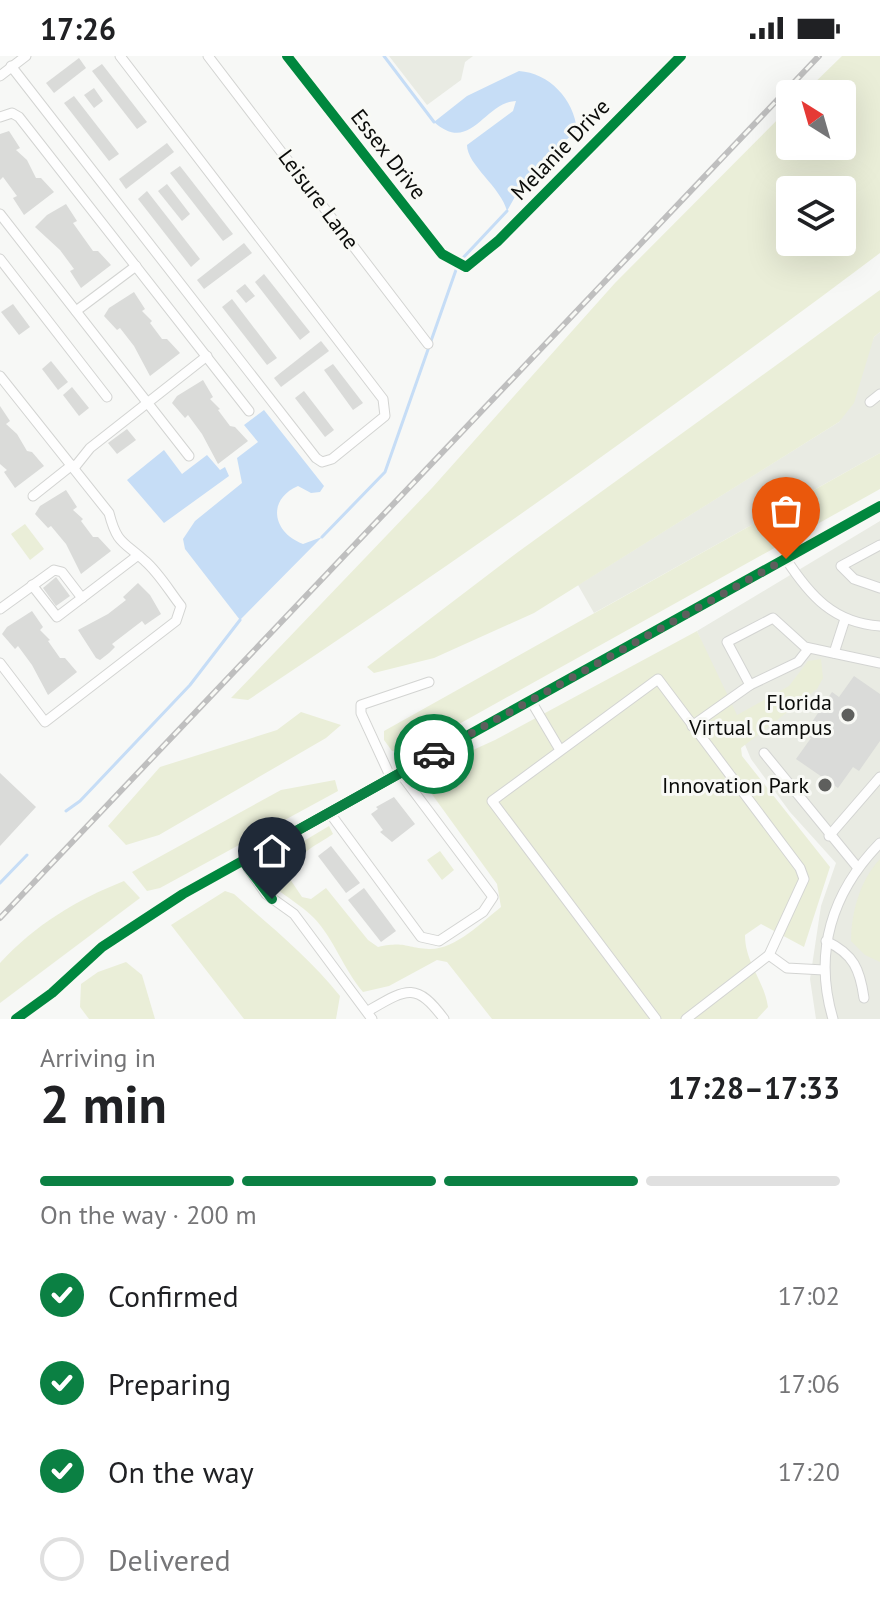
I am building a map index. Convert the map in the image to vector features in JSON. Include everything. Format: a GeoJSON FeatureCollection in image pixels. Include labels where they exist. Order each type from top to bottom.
{"type":"FeatureCollection","features":[{"type":"Feature","properties":{"kind":"street"},"geometry":{"type":"LineString","coordinates":[[0,76],[26,56]]}},
{"type":"Feature","properties":{"kind":"street"},"geometry":{"type":"LineString","coordinates":[[11,66],[316,458],[322,462],[332,459],[385,416],[383,399],[120,56]]}},
{"type":"Feature","properties":{"kind":"street","name":"Leisure Lane"},"geometry":{"type":"LineString","coordinates":[[208,56],[428,344]]}},
{"type":"Feature","properties":{"kind":"street","name":"Essex Drive"},"geometry":{"type":"LineString","coordinates":[[287,56],[442,254],[461,266]]}},
{"type":"Feature","properties":{"kind":"street","name":"Melanie Drive"},"geometry":{"type":"LineString","coordinates":[[461,266],[498,241],[681,56]]}},
{"type":"Feature","properties":{"kind":"street"},"geometry":{"type":"LineString","coordinates":[[0,117],[12,113],[19,117],[249,411]]}},
{"type":"Feature","properties":{"kind":"street"},"geometry":{"type":"LineString","coordinates":[[0,214],[189,456]]}},
{"type":"Feature","properties":{"kind":"street"},"geometry":{"type":"LineString","coordinates":[[0,259],[107,397]]}},
{"type":"Feature","properties":{"kind":"street"},"geometry":{"type":"LineString","coordinates":[[76,311],[136,266]]}},
{"type":"Feature","properties":{"kind":"street"},"geometry":{"type":"LineString","coordinates":[[33,496],[207,356]]}},
{"type":"Feature","properties":{"kind":"street"},"geometry":{"type":"LineString","coordinates":[[0,376],[109,513],[115,535],[145,561],[181,606],[176,621],[45,722],[0,663]]}},
{"type":"Feature","properties":{"kind":"street"},"geometry":{"type":"LineString","coordinates":[[870,402],[880,394]]}},
{"type":"Feature","properties":{"kind":"street"},"geometry":{"type":"LineString","coordinates":[[16,1019],[130,927],[329,812],[880,506]]}},
{"type":"Feature","properties":{"kind":"street"},"geometry":{"type":"LineString","coordinates":[[880,545],[841,566],[854,579],[880,588]]}},
{"type":"Feature","properties":{"kind":"street"},"geometry":{"type":"LineString","coordinates":[[32,585],[57,617],[137,556]]}},
{"type":"Feature","properties":{"kind":"street"},"geometry":{"type":"LineString","coordinates":[[786,559],[818,601],[845,619],[880,626]]}},
{"type":"Feature","properties":{"kind":"street"},"geometry":{"type":"LineString","coordinates":[[0,609],[50,571],[58,570],[82,598]]}},
{"type":"Feature","properties":{"kind":"street"},"geometry":{"type":"LineString","coordinates":[[750,685],[727,642],[773,618],[809,648],[880,663]]}},
{"type":"Feature","properties":{"kind":"street"},"geometry":{"type":"LineString","coordinates":[[834,653],[845,619]]}},
{"type":"Feature","properties":{"kind":"street"},"geometry":{"type":"LineString","coordinates":[[692,726],[750,685],[798,662],[809,648]]}},
{"type":"Feature","properties":{"kind":"street"},"geometry":{"type":"LineString","coordinates":[[656,1019],[492,801],[658,679],[800,868],[804,879],[769,955],[686,1019]]}},
{"type":"Feature","properties":{"kind":"street"},"geometry":{"type":"LineString","coordinates":[[329,812],[421,937],[439,941],[483,912],[493,897],[396,776],[361,713],[361,705],[429,682]]}},
{"type":"Feature","properties":{"kind":"street"},"geometry":{"type":"LineString","coordinates":[[531,701],[560,750]]}},
{"type":"Feature","properties":{"kind":"street"},"geometry":{"type":"LineString","coordinates":[[764,753],[858,868]]}},
{"type":"Feature","properties":{"kind":"street"},"geometry":{"type":"LineString","coordinates":[[829,836],[880,777]]}},
{"type":"Feature","properties":{"kind":"street"},"geometry":{"type":"LineString","coordinates":[[833,1019],[824,970],[826,941],[836,907],[858,868],[880,843]]}},
{"type":"Feature","properties":{"kind":"street"},"geometry":{"type":"LineString","coordinates":[[243,861],[266,894],[294,914],[370,1015],[397,994],[413,991],[428,998],[444,1019]]}},
{"type":"Feature","properties":{"kind":"street"},"geometry":{"type":"LineString","coordinates":[[826,941],[846,953],[860,970],[864,998]]}},
{"type":"Feature","properties":{"kind":"street"},"geometry":{"type":"LineString","coordinates":[[769,955],[787,968],[824,970]]}},
{"type":"Feature","properties":{"kind":"shaded area"},"geometry":{"type":"Polygon","coordinates":[[[389,56],[473,56],[465,62],[461,80],[427,105],[389,56]]]}},
{"type":"Feature","properties":{"kind":"shaded area"},"geometry":{"type":"Polygon","coordinates":[[[880,332],[880,453],[594,613],[578,585],[839,422],[874,337],[880,332]]]}},
{"type":"Feature","properties":{"kind":"shaded area","name":"Innovation Park"},"geometry":{"type":"Polygon","coordinates":[[[880,521],[880,1019],[816,1019],[810,979],[821,906],[836,863],[790,812],[751,759],[697,631],[880,521]]]}},
{"type":"Feature","properties":{"kind":"green space"},"geometry":{"type":"Polygon","coordinates":[[[842,56],[880,56],[880,253],[646,425],[408,592],[248,700],[231,698],[432,488],[615,283],[776,121],[776,160],[856,160],[856,80],[817,80],[842,56]]]}},
{"type":"Feature","properties":{"kind":"green space"},"geometry":{"type":"Polygon","coordinates":[[[880,290],[880,332],[874,337],[854,403],[839,422],[534,613],[434,658],[374,673],[367,667],[518,552],[880,290]]]}},
{"type":"Feature","properties":{"kind":"green space"},"geometry":{"type":"Polygon","coordinates":[[[880,453],[880,489],[409,752],[392,751],[384,740],[384,731],[880,453]]]}},
{"type":"Feature","properties":{"kind":"green space"},"geometry":{"type":"Polygon","coordinates":[[[25,524],[44,549],[30,560],[11,534],[25,524]]]}},
{"type":"Feature","properties":{"kind":"green space"},"geometry":{"type":"Polygon","coordinates":[[[697,631],[737,715],[789,686],[808,661],[821,659],[823,678],[817,689],[741,748],[742,756],[830,867],[804,947],[761,924],[745,935],[748,954],[768,1007],[757,1019],[492,1019],[447,962],[437,960],[389,986],[363,992],[314,918],[257,869],[329,826],[333,834],[306,852],[290,869],[288,876],[302,897],[311,899],[326,888],[368,940],[378,947],[400,945],[429,949],[449,945],[501,907],[497,884],[418,775],[495,740],[697,631]]]}},
{"type":"Feature","properties":{"kind":"green space"},"geometry":{"type":"Polygon","coordinates":[[[301,712],[341,725],[326,738],[159,835],[126,845],[108,826],[160,767],[277,730],[301,712]]]}},
{"type":"Feature","properties":{"kind":"green space"},"geometry":{"type":"Polygon","coordinates":[[[335,780],[338,791],[160,888],[147,891],[132,872],[281,790],[335,780]]]}},
{"type":"Feature","properties":{"kind":"green space"},"geometry":{"type":"Polygon","coordinates":[[[440,851],[454,870],[442,880],[427,860],[440,851]]]}},
{"type":"Feature","properties":{"kind":"green space"},"geometry":{"type":"Polygon","coordinates":[[[880,859],[880,962],[865,955],[851,941],[858,897],[880,859]]]}},
{"type":"Feature","properties":{"kind":"green space"},"geometry":{"type":"Polygon","coordinates":[[[124,881],[140,898],[0,1003],[0,963],[13,949],[57,915],[89,896],[124,881]]]}},
{"type":"Feature","properties":{"kind":"green space"},"geometry":{"type":"Polygon","coordinates":[[[225,891],[234,894],[276,930],[328,982],[340,996],[336,1019],[244,1019],[171,925],[225,891]]]}},
{"type":"Feature","properties":{"kind":"green space"},"geometry":{"type":"Polygon","coordinates":[[[126,962],[142,975],[155,1019],[89,1019],[80,1007],[81,984],[98,972],[126,962]]]}},
{"type":"Feature","properties":{"kind":"water"},"geometry":{"type":"Polygon","coordinates":[[[519,71],[540,77],[558,90],[571,108],[577,130],[526,177],[507,211],[498,193],[472,160],[467,145],[513,111],[516,101],[495,109],[468,130],[458,133],[447,131],[434,122],[467,96],[519,71]]]}},
{"type":"Feature","properties":{"kind":"water"},"geometry":{"type":"Polygon","coordinates":[[[264,410],[324,486],[320,492],[311,493],[298,486],[288,492],[278,508],[280,525],[293,539],[303,544],[322,537],[240,620],[185,549],[183,539],[195,521],[242,483],[237,458],[258,442],[244,425],[264,410]]]}},
{"type":"Feature","properties":{"kind":"water"},"geometry":{"type":"Polygon","coordinates":[[[164,450],[182,474],[207,455],[220,470],[225,467],[229,476],[164,523],[127,480],[164,450]]]}},
{"type":"Feature","properties":{"kind":"building"},"geometry":{"type":"Polygon","coordinates":[[[79,58],[86,68],[54,93],[46,83],[79,58]]]}},
{"type":"Feature","properties":{"kind":"building"},"geometry":{"type":"Polygon","coordinates":[[[102,64],[147,122],[137,129],[92,71],[102,64]]]}},
{"type":"Feature","properties":{"kind":"building"},"geometry":{"type":"Polygon","coordinates":[[[94,88],[103,101],[94,108],[84,95],[94,88]]]}},
{"type":"Feature","properties":{"kind":"building"},"geometry":{"type":"Polygon","coordinates":[[[74,96],[119,154],[109,161],[64,103],[74,96]]]}},
{"type":"Feature","properties":{"kind":"building"},"geometry":{"type":"Polygon","coordinates":[[[9,131],[20,148],[16,150],[27,160],[36,178],[41,178],[54,192],[24,215],[13,198],[17,196],[3,177],[0,180],[0,134],[9,131]]]}},
{"type":"Feature","properties":{"kind":"building"},"geometry":{"type":"Polygon","coordinates":[[[167,143],[174,152],[126,189],[119,179],[167,143]]]}},
{"type":"Feature","properties":{"kind":"building"},"geometry":{"type":"Polygon","coordinates":[[[180,166],[233,234],[223,241],[170,173],[180,166]]]}},
{"type":"Feature","properties":{"kind":"building"},"geometry":{"type":"Polygon","coordinates":[[[167,184],[190,214],[182,221],[158,191],[167,184]]]}},
{"type":"Feature","properties":{"kind":"building"},"geometry":{"type":"Polygon","coordinates":[[[147,191],[200,259],[191,267],[138,199],[147,191]]]}},
{"type":"Feature","properties":{"kind":"building"},"geometry":{"type":"Polygon","coordinates":[[[66,204],[77,221],[73,223],[93,251],[98,251],[111,265],[81,288],[70,271],[74,269],[60,250],[35,227],[47,215],[66,204]]]}},
{"type":"Feature","properties":{"kind":"building"},"geometry":{"type":"Polygon","coordinates":[[[244,243],[252,253],[204,289],[197,280],[244,243]]]}},
{"type":"Feature","properties":{"kind":"building"},"geometry":{"type":"Polygon","coordinates":[[[264,274],[310,332],[300,340],[255,282],[264,274]]]}},
{"type":"Feature","properties":{"kind":"building"},"geometry":{"type":"Polygon","coordinates":[[[245,284],[255,296],[246,303],[236,291],[245,284]]]}},
{"type":"Feature","properties":{"kind":"building"},"geometry":{"type":"Polygon","coordinates":[[[134,292],[145,309],[142,311],[162,339],[167,339],[180,353],[150,376],[134,346],[120,328],[117,330],[104,316],[109,308],[134,292]]]}},
{"type":"Feature","properties":{"kind":"building"},"geometry":{"type":"Polygon","coordinates":[[[232,299],[277,358],[267,365],[222,307],[232,299]]]}},
{"type":"Feature","properties":{"kind":"building"},"geometry":{"type":"Polygon","coordinates":[[[13,304],[30,327],[19,335],[1,312],[13,304]]]}},
{"type":"Feature","properties":{"kind":"building"},"geometry":{"type":"Polygon","coordinates":[[[321,341],[329,351],[281,387],[274,378],[321,341]]]}},
{"type":"Feature","properties":{"kind":"building"},"geometry":{"type":"Polygon","coordinates":[[[51,361],[68,382],[58,390],[42,369],[51,361]]]}},
{"type":"Feature","properties":{"kind":"building"},"geometry":{"type":"Polygon","coordinates":[[[333,364],[363,403],[353,410],[324,370],[333,364]]]}},
{"type":"Feature","properties":{"kind":"building"},"geometry":{"type":"Polygon","coordinates":[[[203,380],[218,410],[230,426],[235,427],[248,441],[218,464],[188,415],[185,418],[172,403],[177,396],[203,380]]]}},
{"type":"Feature","properties":{"kind":"building"},"geometry":{"type":"Polygon","coordinates":[[[72,387],[89,408],[79,416],[63,395],[72,387]]]}},
{"type":"Feature","properties":{"kind":"building"},"geometry":{"type":"Polygon","coordinates":[[[304,391],[334,430],[325,437],[295,398],[304,391]]]}},
{"type":"Feature","properties":{"kind":"building"},"geometry":{"type":"Polygon","coordinates":[[[0,406],[10,421],[6,424],[17,434],[27,451],[32,452],[44,466],[15,488],[4,472],[7,470],[0,464],[0,406]]]}},
{"type":"Feature","properties":{"kind":"building"},"geometry":{"type":"Polygon","coordinates":[[[127,429],[136,440],[117,454],[108,443],[127,429]]]}},
{"type":"Feature","properties":{"kind":"building"},"geometry":{"type":"Polygon","coordinates":[[[66,490],[77,507],[73,510],[83,519],[81,521],[93,537],[98,537],[111,551],[81,574],[66,544],[51,526],[48,528],[35,514],[40,506],[66,490]]]}},
{"type":"Feature","properties":{"kind":"building"},"geometry":{"type":"Polygon","coordinates":[[[56,577],[70,596],[56,606],[43,588],[56,577]]]}},
{"type":"Feature","properties":{"kind":"building"},"geometry":{"type":"Polygon","coordinates":[[[138,583],[150,595],[161,614],[145,625],[142,621],[112,644],[115,647],[109,653],[100,660],[96,658],[78,630],[126,600],[123,597],[138,583]]]}},
{"type":"Feature","properties":{"kind":"building"},"geometry":{"type":"Polygon","coordinates":[[[32,611],[43,627],[40,630],[60,658],[65,658],[77,672],[48,695],[18,646],[15,649],[2,634],[7,627],[32,611]]]}},
{"type":"Feature","properties":{"kind":"building","name":"Florida Virtual Campus"},"geometry":{"type":"Polygon","coordinates":[[[854,676],[880,694],[880,741],[859,771],[853,767],[838,788],[796,759],[811,738],[804,734],[832,692],[839,697],[854,676]]]}},
{"type":"Feature","properties":{"kind":"building"},"geometry":{"type":"Polygon","coordinates":[[[0,773],[36,807],[0,846],[0,773]]]}},
{"type":"Feature","properties":{"kind":"building"},"geometry":{"type":"Polygon","coordinates":[[[394,797],[415,824],[392,842],[380,832],[383,830],[371,814],[378,809],[376,807],[394,797]]]}},
{"type":"Feature","properties":{"kind":"building"},"geometry":{"type":"Polygon","coordinates":[[[331,846],[360,883],[346,893],[318,856],[331,846]]]}},
{"type":"Feature","properties":{"kind":"building"},"geometry":{"type":"Polygon","coordinates":[[[364,888],[396,931],[381,942],[348,900],[364,888]]]}},
{"type":"Feature","properties":{"kind":"waterway"},"geometry":{"type":"LineString","coordinates":[[384,56],[434,122]]}},
{"type":"Feature","properties":{"kind":"waterway"},"geometry":{"type":"LineString","coordinates":[[461,260],[507,211]]}},
{"type":"Feature","properties":{"kind":"waterway"},"geometry":{"type":"LineString","coordinates":[[322,537],[385,472],[457,267]]}},
{"type":"Feature","properties":{"kind":"waterway"},"geometry":{"type":"LineString","coordinates":[[66,811],[80,801],[190,685],[240,620]]}},
{"type":"Feature","properties":{"kind":"waterway"},"geometry":{"type":"LineString","coordinates":[[0,883],[27,855]]}},
{"type":"Feature","properties":{"kind":"railway"},"geometry":{"type":"LineString","coordinates":[[0,918],[819,56]]}},
{"type":"Feature","properties":{"kind":"cycle path"},"geometry":{"type":"LineString","coordinates":[[287,56],[442,254],[466,267],[498,241],[681,56]]}},
{"type":"Feature","properties":{"kind":"cycle path"},"geometry":{"type":"LineString","coordinates":[[16,1019],[52,993],[102,947],[183,894],[880,506]]}},
{"type":"Feature","properties":{"kind":"way so far"},"geometry":{"type":"LineString","coordinates":[[434,754],[786,559]]}},
{"type":"Feature","properties":{"kind":"place","name":"Florida Virtual Campus"},"geometry":{"type":"Point","coordinates":[848,715]}},
{"type":"Feature","properties":{"kind":"place","name":"Innovation Park"},"geometry":{"type":"Point","coordinates":[825,785]}},
{"type":"Feature","properties":{"kind":"route"},"geometry":{"type":"LineString","coordinates":[[272,899],[252,877],[243,861],[434,754]]}}]}
